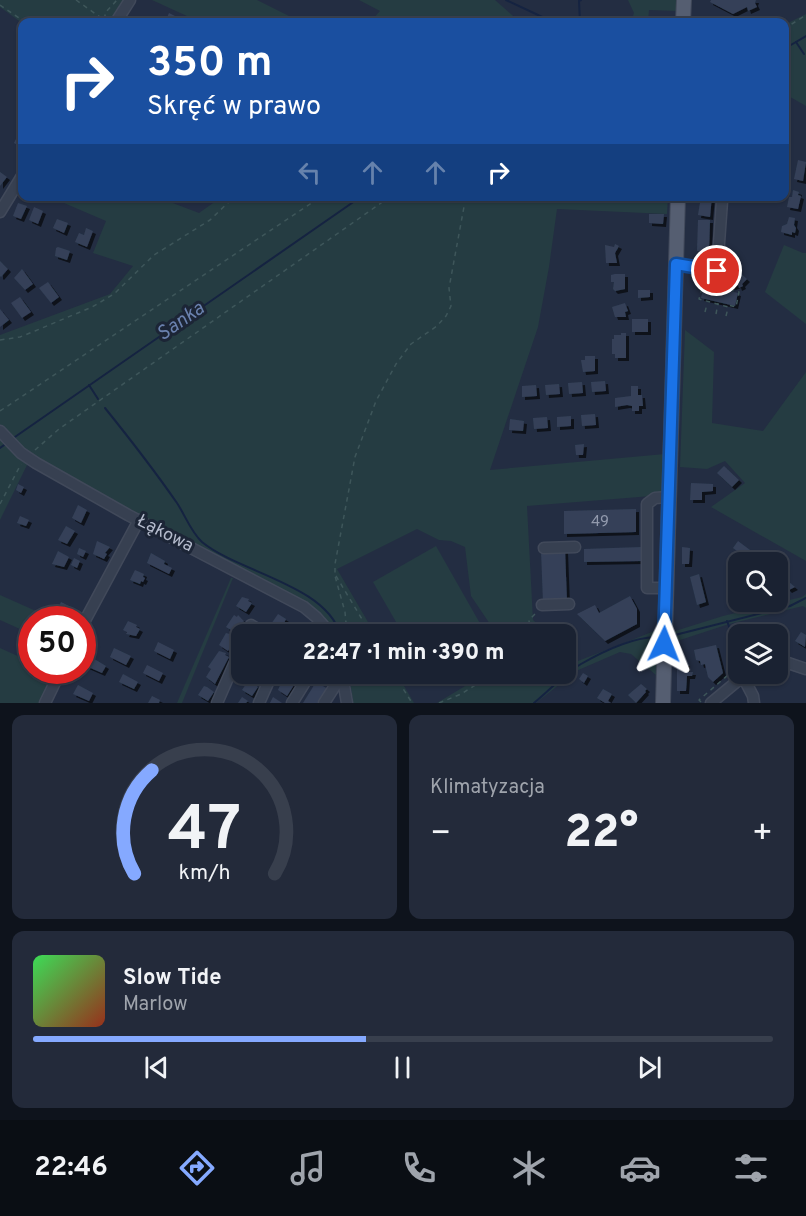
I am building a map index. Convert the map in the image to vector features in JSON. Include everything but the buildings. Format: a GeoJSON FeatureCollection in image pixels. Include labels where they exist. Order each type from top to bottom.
{"type":"FeatureCollection","features":[{"type":"Feature","properties":{"kind":"main road"},"geometry":{"type":"LineString","coordinates":[[683,18],[684,0]]}},
{"type":"Feature","properties":{"kind":"main road"},"geometry":{"type":"LineString","coordinates":[[663,703],[678,201]]}},
{"type":"Feature","properties":{"kind":"street"},"geometry":{"type":"LineString","coordinates":[[114,18],[130,0]]}},
{"type":"Feature","properties":{"kind":"street"},"geometry":{"type":"LineString","coordinates":[[0,212],[18,183]]}},
{"type":"Feature","properties":{"kind":"street"},"geometry":{"type":"LineString","coordinates":[[676,264],[717,271],[722,201]]}},
{"type":"Feature","properties":{"kind":"street","name":"Łąkowa"},"geometry":{"type":"LineString","coordinates":[[0,432],[26,457],[304,608],[322,624]]}},
{"type":"Feature","properties":{"kind":"street"},"geometry":{"type":"LineString","coordinates":[[666,588],[647,588],[647,504],[655,498],[668,497]]}},
{"type":"Feature","properties":{"kind":"street"},"geometry":{"type":"LineString","coordinates":[[93,606],[139,520]]}},
{"type":"Feature","properties":{"kind":"street"},"geometry":{"type":"LineString","coordinates":[[648,545],[667,545]]}},
{"type":"Feature","properties":{"kind":"street"},"geometry":{"type":"LineString","coordinates":[[544,548],[575,547]]}},
{"type":"Feature","properties":{"kind":"street"},"geometry":{"type":"LineString","coordinates":[[542,605],[569,604]]}},
{"type":"Feature","properties":{"kind":"street"},"geometry":{"type":"LineString","coordinates":[[788,663],[806,669]]}},
{"type":"Feature","properties":{"kind":"street"},"geometry":{"type":"LineString","coordinates":[[217,703],[231,671]]}},
{"type":"Feature","properties":{"kind":"street"},"geometry":{"type":"LineString","coordinates":[[45,703],[54,684]]}},
{"type":"Feature","properties":{"kind":"street"},"geometry":{"type":"LineString","coordinates":[[259,703],[268,684]]}},
{"type":"Feature","properties":{"kind":"street"},"geometry":{"type":"LineString","coordinates":[[292,703],[304,684]]}},
{"type":"Feature","properties":{"kind":"street"},"geometry":{"type":"LineString","coordinates":[[324,703],[334,684]]}},
{"type":"Feature","properties":{"kind":"street"},"geometry":{"type":"LineString","coordinates":[[341,684],[346,703]]}},
{"type":"Feature","properties":{"kind":"street"},"geometry":{"type":"LineString","coordinates":[[711,703],[733,684]]}},
{"type":"Feature","properties":{"kind":"street"},"geometry":{"type":"LineString","coordinates":[[748,684],[754,703]]}},
{"type":"Feature","properties":{"kind":"path"},"geometry":{"type":"LineString","coordinates":[[76,0],[104,18]]}},
{"type":"Feature","properties":{"kind":"path"},"geometry":{"type":"LineString","coordinates":[[108,18],[105,13],[117,0]]}},
{"type":"Feature","properties":{"kind":"path"},"geometry":{"type":"LineString","coordinates":[[0,5],[19,18]]}},
{"type":"Feature","properties":{"kind":"path"},"geometry":{"type":"LineString","coordinates":[[789,26],[806,15]]}},
{"type":"Feature","properties":{"kind":"path"},"geometry":{"type":"LineString","coordinates":[[0,340],[20,337],[77,313],[114,294],[154,255],[210,220],[230,201]]}},
{"type":"Feature","properties":{"kind":"path"},"geometry":{"type":"LineString","coordinates":[[0,411],[315,201]]}},
{"type":"Feature","properties":{"kind":"path"},"geometry":{"type":"LineString","coordinates":[[0,504],[17,469],[26,457],[59,429],[384,201]]}},
{"type":"Feature","properties":{"kind":"path"},"geometry":{"type":"LineString","coordinates":[[346,624],[335,576],[335,564],[355,457],[376,400],[396,364],[411,344],[437,326],[451,306],[449,288],[465,201]]}},
{"type":"Feature","properties":{"kind":"path"},"geometry":{"type":"LineString","coordinates":[[703,284],[739,292],[736,307],[728,305],[699,299],[703,284]]}},
{"type":"Feature","properties":{"kind":"path"},"geometry":{"type":"LineString","coordinates":[[705,312],[708,301]]}},
{"type":"Feature","properties":{"kind":"path"},"geometry":{"type":"LineString","coordinates":[[716,314],[718,304]]}},
{"type":"Feature","properties":{"kind":"path"},"geometry":{"type":"LineString","coordinates":[[726,316],[728,305]]}},
{"type":"Feature","properties":{"kind":"path"},"geometry":{"type":"LineString","coordinates":[[335,576],[365,624]]}},
{"type":"Feature","properties":{"kind":"path"},"geometry":{"type":"LineString","coordinates":[[529,624],[529,620],[540,611],[542,605]]}},
{"type":"Feature","properties":{"kind":"path"},"geometry":{"type":"LineString","coordinates":[[702,703],[699,700],[728,675]]}},
{"type":"Feature","properties":{"kind":"path"},"geometry":{"type":"LineString","coordinates":[[400,684],[412,703]]}},
{"type":"Feature","properties":{"kind":"path"},"geometry":{"type":"LineString","coordinates":[[439,703],[476,684]]}},
{"type":"Feature","properties":{"kind":"green space"},"geometry":{"type":"Polygon","coordinates":[[[0,0],[125,0],[114,18],[18,18],[18,20],[0,7],[0,0]]]}},
{"type":"Feature","properties":{"kind":"green space"},"geometry":{"type":"Polygon","coordinates":[[[152,0],[257,0],[293,18],[191,18],[152,0]]]}},
{"type":"Feature","properties":{"kind":"green space"},"geometry":{"type":"Polygon","coordinates":[[[359,0],[495,0],[515,18],[374,18],[380,11],[359,0]]]}},
{"type":"Feature","properties":{"kind":"green space"},"geometry":{"type":"Polygon","coordinates":[[[628,0],[676,0],[676,11],[649,10],[648,18],[632,18],[634,13],[628,0]]]}},
{"type":"Feature","properties":{"kind":"green space"},"geometry":{"type":"Polygon","coordinates":[[[806,14],[806,106],[789,96],[789,22],[806,14]]]}},
{"type":"Feature","properties":{"kind":"green space"},"geometry":{"type":"Polygon","coordinates":[[[59,201],[168,201],[199,213],[216,201],[668,201],[667,214],[557,209],[538,327],[490,470],[665,454],[664,495],[527,506],[533,620],[538,624],[490,624],[471,596],[465,547],[451,541],[439,540],[417,529],[337,569],[369,624],[325,624],[306,605],[264,579],[196,546],[34,458],[0,426],[0,335],[110,294],[133,266],[93,253],[106,221],[59,201]]]}},
{"type":"Feature","properties":{"kind":"green space"},"geometry":{"type":"Polygon","coordinates":[[[784,245],[806,253],[806,324],[765,292],[784,245]]]}},
{"type":"Feature","properties":{"kind":"green space"},"geometry":{"type":"Polygon","coordinates":[[[685,330],[714,352],[712,423],[763,431],[806,372],[806,561],[711,507],[745,483],[725,461],[707,469],[680,467],[685,330]]]}},
{"type":"Feature","properties":{"kind":"green space"},"geometry":{"type":"Polygon","coordinates":[[[0,436],[28,463],[0,520],[0,436]]]}},
{"type":"Feature","properties":{"kind":"green space"},"geometry":{"type":"Polygon","coordinates":[[[436,546],[480,624],[397,624],[373,582],[436,546]]]}},
{"type":"Feature","properties":{"kind":"green space"},"geometry":{"type":"Polygon","coordinates":[[[231,578],[233,578],[182,703],[177,703],[231,578]]]}},
{"type":"Feature","properties":{"kind":"green space"},"geometry":{"type":"Polygon","coordinates":[[[806,594],[806,608],[803,606],[788,610],[788,600],[806,594]]]}},
{"type":"Feature","properties":{"kind":"green space"},"geometry":{"type":"Polygon","coordinates":[[[0,595],[25,606],[18,606],[18,628],[0,620],[0,595]]]}},
{"type":"Feature","properties":{"kind":"green space"},"geometry":{"type":"Polygon","coordinates":[[[740,612],[778,612],[728,624],[671,643],[672,632],[740,612]]]}},
{"type":"Feature","properties":{"kind":"green space"},"geometry":{"type":"Polygon","coordinates":[[[657,630],[656,675],[631,654],[620,652],[576,671],[576,659],[578,661],[657,630]]]}},
{"type":"Feature","properties":{"kind":"green space"},"geometry":{"type":"Polygon","coordinates":[[[0,648],[18,656],[18,684],[52,684],[43,703],[0,703],[0,648]]]}},
{"type":"Feature","properties":{"kind":"green space"},"geometry":{"type":"Polygon","coordinates":[[[346,684],[403,684],[414,703],[349,703],[346,684]]]}},
{"type":"Feature","properties":{"kind":"green space"},"geometry":{"type":"Polygon","coordinates":[[[468,684],[560,684],[536,703],[437,703],[468,684]]]}},
{"type":"Feature","properties":{"kind":"waterway"},"geometry":{"type":"LineString","coordinates":[[506,0],[544,18]]}},
{"type":"Feature","properties":{"kind":"waterway"},"geometry":{"type":"LineString","coordinates":[[580,18],[579,1],[581,0]]}},
{"type":"Feature","properties":{"kind":"waterway","name":"Sanka"},"geometry":{"type":"LineString","coordinates":[[789,46],[806,36]]}},
{"type":"Feature","properties":{"kind":"waterway"},"geometry":{"type":"LineString","coordinates":[[796,42],[804,54]]}},
{"type":"Feature","properties":{"kind":"waterway","name":"Sanka"},"geometry":{"type":"LineString","coordinates":[[12,439],[355,201]]}},
{"type":"Feature","properties":{"kind":"waterway"},"geometry":{"type":"LineString","coordinates":[[89,385],[98,399]]}},
{"type":"Feature","properties":{"kind":"waterway"},"geometry":{"type":"LineString","coordinates":[[105,408],[160,479],[202,542],[218,553],[300,591],[318,603],[332,617],[335,624]]}},
{"type":"Feature","properties":{"kind":"waterway","name":"Sanka"},"geometry":{"type":"LineString","coordinates":[[0,448],[7,443]]}},
{"type":"Feature","properties":{"kind":"waterway"},"geometry":{"type":"LineString","coordinates":[[671,636],[790,606],[806,598]]}},
{"type":"Feature","properties":{"kind":"waterway"},"geometry":{"type":"LineString","coordinates":[[534,703],[589,659],[626,643],[655,637]]}},
{"type":"Feature","properties":{"kind":"waterway"},"geometry":{"type":"LineString","coordinates":[[349,684],[352,703]]}},
{"type":"Feature","properties":{"kind":"route"},"geometry":{"type":"LineString","coordinates":[[664,644],[676,264],[717,271]]}}]}
